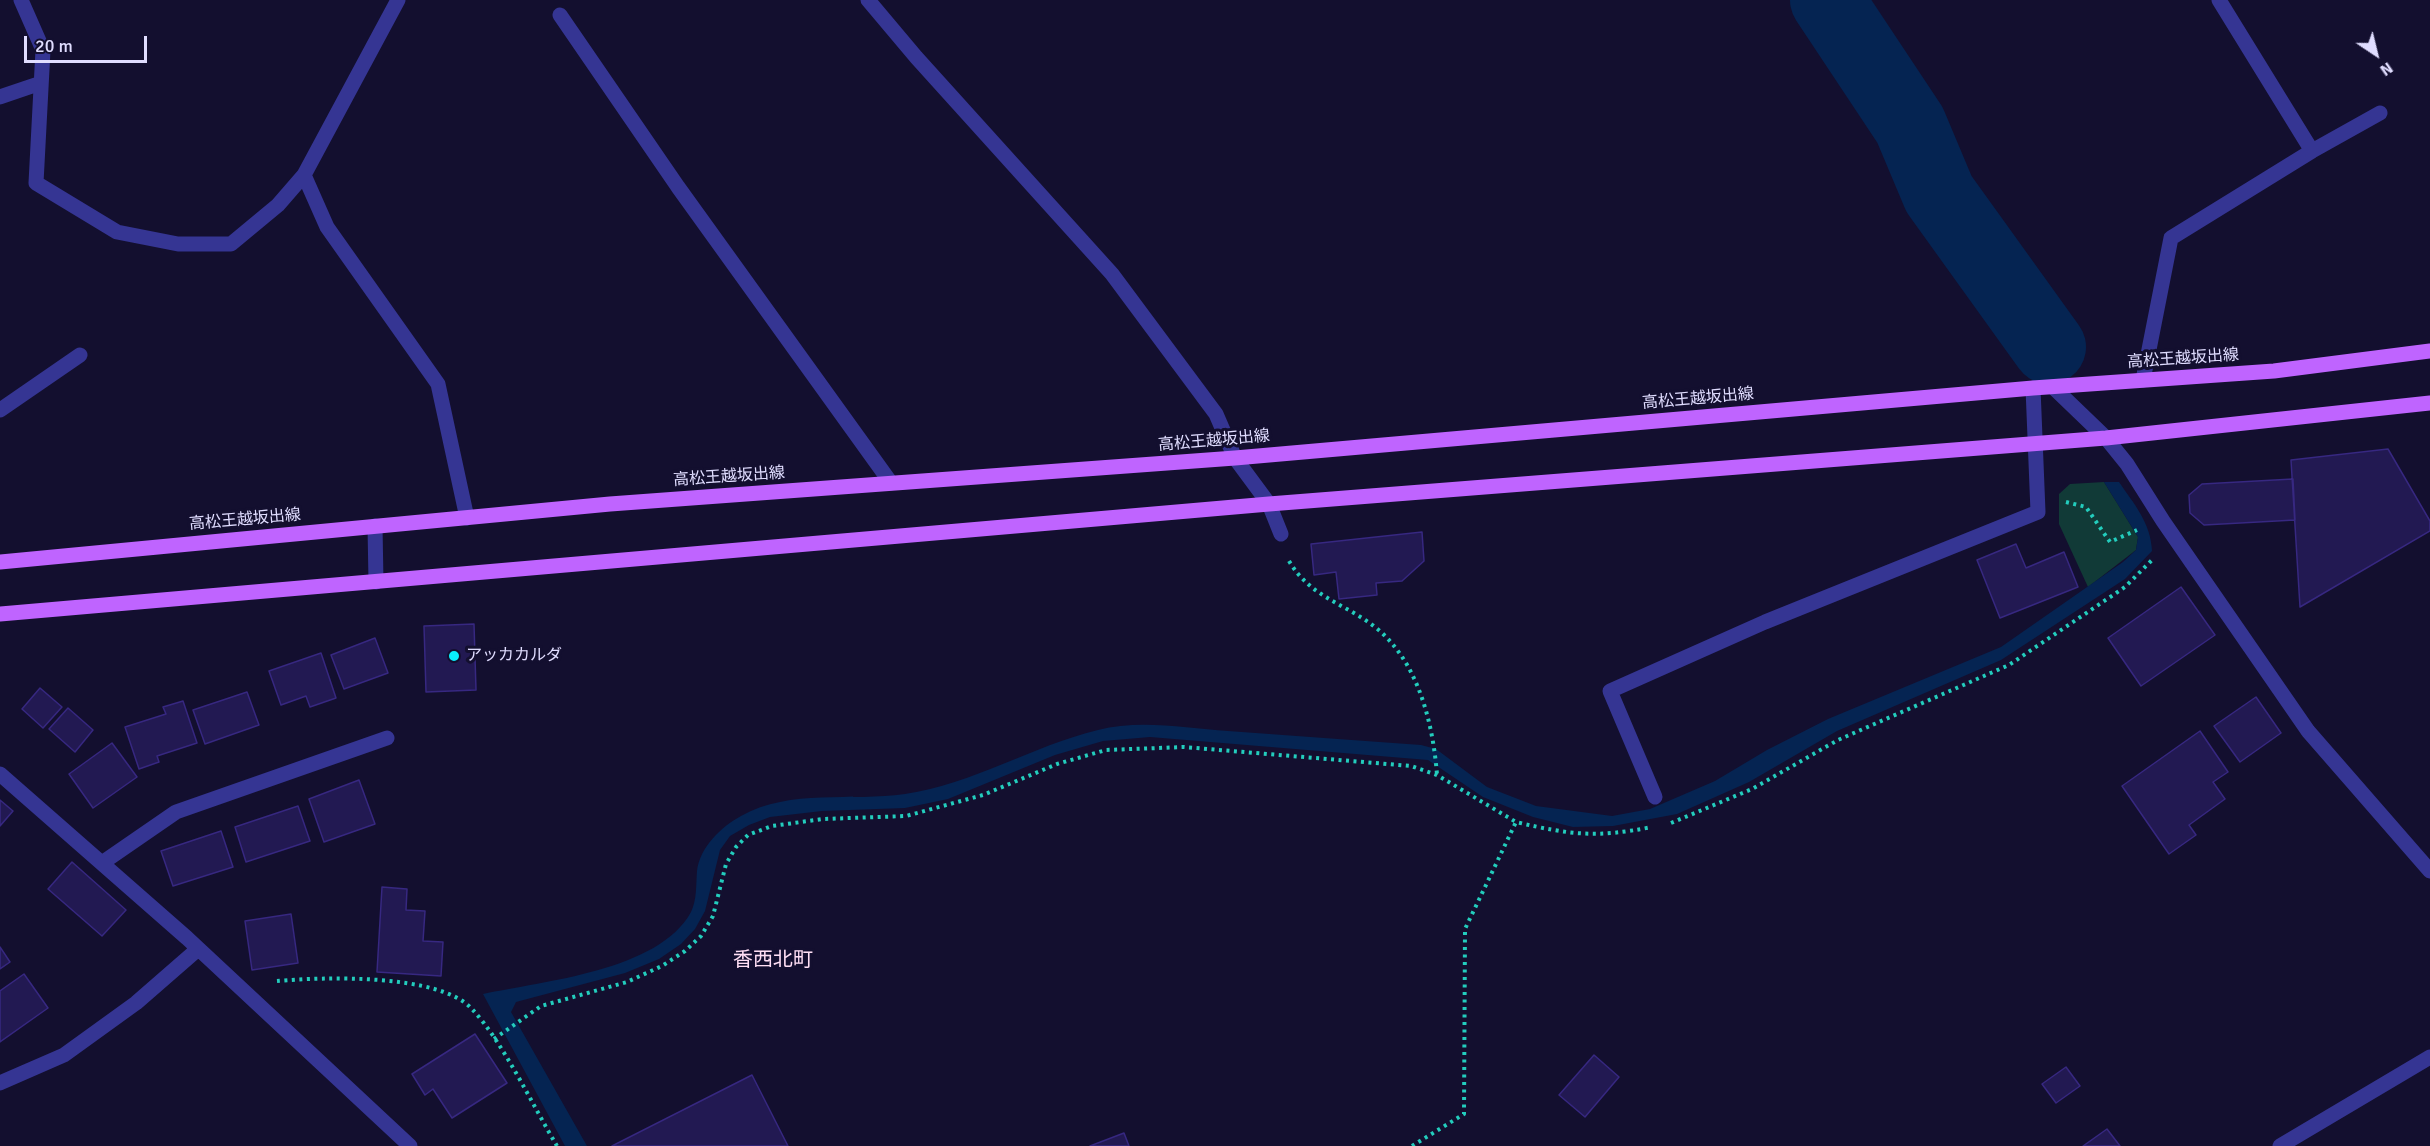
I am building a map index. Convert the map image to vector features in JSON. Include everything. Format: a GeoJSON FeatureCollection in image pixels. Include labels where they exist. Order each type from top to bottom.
{"type":"FeatureCollection","features":[{"type":"Feature","properties":{"kind":"main road","name":"高松王越坂出線"},"geometry":{"type":"LineString","coordinates":[[0,562],[467,518],[891,483],[1235,458],[2033,388],[2274,371],[2430,351]]}},
{"type":"Feature","properties":{"kind":"main road"},"geometry":{"type":"LineString","coordinates":[[0,614],[1269,504],[2106,438],[2430,403]]}},
{"type":"Feature","properties":{"kind":"street"},"geometry":{"type":"LineString","coordinates":[[21,0],[43,50],[36,183],[117,232],[178,244],[231,244],[278,205],[304,175],[398,0]]}},
{"type":"Feature","properties":{"kind":"street"},"geometry":{"type":"LineString","coordinates":[[868,0],[916,57],[1112,274],[1216,414],[1235,458],[1269,504],[1281,534]]}},
{"type":"Feature","properties":{"kind":"street"},"geometry":{"type":"LineString","coordinates":[[2219,0],[2312,150]]}},
{"type":"Feature","properties":{"kind":"street"},"geometry":{"type":"LineString","coordinates":[[560,15],[678,187],[891,483]]}},
{"type":"Feature","properties":{"kind":"street"},"geometry":{"type":"LineString","coordinates":[[0,97],[41,83]]}},
{"type":"Feature","properties":{"kind":"street"},"geometry":{"type":"LineString","coordinates":[[2143,380],[2171,238],[2312,150],[2380,113]]}},
{"type":"Feature","properties":{"kind":"street"},"geometry":{"type":"LineString","coordinates":[[304,175],[327,227],[438,384],[467,518]]}},
{"type":"Feature","properties":{"kind":"street"},"geometry":{"type":"LineString","coordinates":[[0,410],[80,355]]}},
{"type":"Feature","properties":{"kind":"street"},"geometry":{"type":"LineString","coordinates":[[2053,387],[2106,438],[2127,464],[2172,534],[2308,731],[2430,871]]}},
{"type":"Feature","properties":{"kind":"street"},"geometry":{"type":"LineString","coordinates":[[1655,797],[1610,691],[1765,622],[2038,512],[2033,388]]}},
{"type":"Feature","properties":{"kind":"street"},"geometry":{"type":"LineString","coordinates":[[375,526],[376,582]]}},
{"type":"Feature","properties":{"kind":"street"},"geometry":{"type":"LineString","coordinates":[[102,863],[176,812],[387,738]]}},
{"type":"Feature","properties":{"kind":"street"},"geometry":{"type":"LineString","coordinates":[[0,774],[198,949],[410,1146]]}},
{"type":"Feature","properties":{"kind":"street"},"geometry":{"type":"LineString","coordinates":[[0,1083],[64,1055],[136,1003],[198,949]]}},
{"type":"Feature","properties":{"kind":"street"},"geometry":{"type":"LineString","coordinates":[[2280,1146],[2430,1057]]}},
{"type":"Feature","properties":{"kind":"path"},"geometry":{"type":"LineString","coordinates":[[2038,496],[2086,507],[2110,542],[2132,532]]}},
{"type":"Feature","properties":{"kind":"path"},"geometry":{"type":"LineString","coordinates":[[1281,534],[1288,559],[1295,570],[1319,595],[1376,628],[1401,656],[1416,683],[1435,741],[1437,775]]}},
{"type":"Feature","properties":{"kind":"path"},"geometry":{"type":"LineString","coordinates":[[1668,823],[1679,821],[1752,789],[1838,740],[2009,665],[2125,587],[2147,567],[2172,534]]}},
{"type":"Feature","properties":{"kind":"path"},"geometry":{"type":"LineString","coordinates":[[494,1039],[541,1006],[627,982],[662,966],[685,951],[700,936],[713,915],[726,864],[736,847],[748,835],[772,826],[823,819],[906,816],[983,795],[1057,764],[1106,750],[1196,748],[1411,765],[1437,775],[1516,822],[1569,835],[1614,834],[1657,825]]}},
{"type":"Feature","properties":{"kind":"path"},"geometry":{"type":"LineString","coordinates":[[1412,1146],[1464,1114],[1465,929],[1516,822]]}},
{"type":"Feature","properties":{"kind":"path"},"geometry":{"type":"LineString","coordinates":[[234,983],[324,977],[381,980],[447,992],[471,1008],[494,1039],[557,1146]]}},
{"type":"Feature","properties":{"kind":"green space"},"geometry":{"type":"Polygon","coordinates":[[[2104,482],[2138,537],[2136,550],[2088,587],[2059,524],[2059,494],[2070,484],[2104,482]]]}},
{"type":"Feature","properties":{"kind":"water"},"geometry":{"type":"Polygon","coordinates":[[[2104,482],[2119,482],[2141,514],[2151,541],[2152,551],[2125,579],[2001,660],[1837,731],[1749,782],[1677,814],[1613,826],[1573,827],[1533,817],[1483,797],[1428,760],[1150,737],[1103,741],[1055,755],[948,799],[905,808],[822,811],[770,817],[730,836],[720,850],[705,911],[695,929],[681,944],[659,959],[625,973],[516,1002],[511,1012],[587,1146],[565,1146],[483,994],[598,970],[653,948],[675,932],[691,912],[699,862],[707,846],[726,826],[760,807],[801,799],[885,796],[930,789],[979,774],[1050,745],[1114,727],[1163,725],[1421,745],[1436,749],[1487,787],[1536,806],[1612,816],[1650,809],[1715,781],[1767,750],[1828,719],[2001,647],[2123,562],[2136,550],[2138,537],[2104,482]]]}},
{"type":"Feature","properties":{"kind":"building"},"geometry":{"type":"Polygon","coordinates":[[[2388,449],[2430,521],[2430,531],[2300,607],[2291,460],[2388,449]]]}},
{"type":"Feature","properties":{"kind":"building"},"geometry":{"type":"Polygon","coordinates":[[[2293,479],[2295,520],[2204,525],[2190,513],[2189,495],[2202,484],[2293,479]]]}},
{"type":"Feature","properties":{"kind":"building"},"geometry":{"type":"Polygon","coordinates":[[[1422,532],[1424,561],[1402,581],[1376,583],[1377,595],[1339,599],[1336,572],[1314,575],[1311,544],[1422,532]]]}},
{"type":"Feature","properties":{"kind":"building"},"geometry":{"type":"Polygon","coordinates":[[[2016,544],[2026,568],[2064,552],[2078,587],[2000,618],[1977,560],[2016,544]]]}},
{"type":"Feature","properties":{"kind":"building"},"geometry":{"type":"Polygon","coordinates":[[[2181,587],[2215,635],[2141,686],[2108,638],[2181,587]]]}},
{"type":"Feature","properties":{"kind":"building"},"geometry":{"type":"Polygon","coordinates":[[[474,624],[476,690],[426,692],[424,626],[474,624]]]}},
{"type":"Feature","properties":{"kind":"building"},"geometry":{"type":"Polygon","coordinates":[[[375,638],[388,673],[344,689],[331,655],[375,638]]]}},
{"type":"Feature","properties":{"kind":"building"},"geometry":{"type":"Polygon","coordinates":[[[321,653],[336,698],[310,707],[306,696],[281,705],[269,671],[321,653]]]}},
{"type":"Feature","properties":{"kind":"building"},"geometry":{"type":"Polygon","coordinates":[[[40,688],[62,707],[43,728],[22,709],[40,688]]]}},
{"type":"Feature","properties":{"kind":"building"},"geometry":{"type":"Polygon","coordinates":[[[247,692],[259,725],[205,744],[193,710],[247,692]]]}},
{"type":"Feature","properties":{"kind":"building"},"geometry":{"type":"Polygon","coordinates":[[[2256,697],[2281,733],[2240,762],[2214,726],[2256,697]]]}},
{"type":"Feature","properties":{"kind":"building"},"geometry":{"type":"Polygon","coordinates":[[[183,701],[197,743],[157,756],[159,762],[139,769],[125,727],[166,714],[163,707],[183,701]]]}},
{"type":"Feature","properties":{"kind":"building"},"geometry":{"type":"Polygon","coordinates":[[[68,708],[93,730],[75,752],[49,729],[68,708]]]}},
{"type":"Feature","properties":{"kind":"building"},"geometry":{"type":"Polygon","coordinates":[[[2200,731],[2228,772],[2213,782],[2225,799],[2189,825],[2196,835],[2169,854],[2122,786],[2200,731]]]}},
{"type":"Feature","properties":{"kind":"building"},"geometry":{"type":"Polygon","coordinates":[[[112,743],[137,777],[93,808],[69,774],[112,743]]]}},
{"type":"Feature","properties":{"kind":"building"},"geometry":{"type":"Polygon","coordinates":[[[359,780],[375,824],[324,842],[309,799],[359,780]]]}},
{"type":"Feature","properties":{"kind":"building"},"geometry":{"type":"Polygon","coordinates":[[[0,800],[13,811],[0,826],[0,800]]]}},
{"type":"Feature","properties":{"kind":"building"},"geometry":{"type":"Polygon","coordinates":[[[298,806],[310,841],[246,862],[235,827],[298,806]]]}},
{"type":"Feature","properties":{"kind":"building"},"geometry":{"type":"Polygon","coordinates":[[[221,831],[233,867],[173,886],[161,851],[221,831]]]}},
{"type":"Feature","properties":{"kind":"building"},"geometry":{"type":"Polygon","coordinates":[[[72,862],[126,910],[102,936],[48,889],[72,862]]]}},
{"type":"Feature","properties":{"kind":"building"},"geometry":{"type":"Polygon","coordinates":[[[382,887],[407,889],[406,910],[425,911],[423,941],[443,942],[441,976],[377,972],[382,887]]]}},
{"type":"Feature","properties":{"kind":"building"},"geometry":{"type":"Polygon","coordinates":[[[291,914],[298,963],[252,970],[245,921],[291,914]]]}},
{"type":"Feature","properties":{"kind":"building"},"geometry":{"type":"Polygon","coordinates":[[[0,947],[10,962],[0,969],[0,947]]]}},
{"type":"Feature","properties":{"kind":"building"},"geometry":{"type":"Polygon","coordinates":[[[24,974],[48,1008],[0,1042],[0,991],[24,974]]]}},
{"type":"Feature","properties":{"kind":"building"},"geometry":{"type":"Polygon","coordinates":[[[475,1034],[507,1083],[452,1118],[433,1089],[425,1095],[412,1074],[475,1034]]]}},
{"type":"Feature","properties":{"kind":"building"},"geometry":{"type":"Polygon","coordinates":[[[1594,1055],[1619,1077],[1585,1117],[1559,1095],[1594,1055]]]}},
{"type":"Feature","properties":{"kind":"building"},"geometry":{"type":"Polygon","coordinates":[[[2066,1067],[2080,1086],[2056,1103],[2042,1084],[2066,1067]]]}},
{"type":"Feature","properties":{"kind":"building"},"geometry":{"type":"Polygon","coordinates":[[[752,1075],[788,1146],[612,1146],[752,1075]]]}},
{"type":"Feature","properties":{"kind":"building"},"geometry":{"type":"Polygon","coordinates":[[[2107,1129],[2120,1146],[2083,1146],[2107,1129]]]}},
{"type":"Feature","properties":{"kind":"building"},"geometry":{"type":"Polygon","coordinates":[[[1124,1133],[1129,1146],[1090,1146],[1124,1133]]]}},
{"type":"Feature","properties":{"kind":"waterway"},"geometry":{"type":"LineString","coordinates":[[1827,0],[1910,125],[1939,194],[2049,347]]}},
{"type":"Feature","properties":{"kind":"place","name":"アッカカルダ"},"geometry":{"type":"Point","coordinates":[454,656]}},
{"type":"Feature","properties":{"kind":"district","name":"香西北町"},"geometry":{"type":"Point","coordinates":[773,961]}}]}
